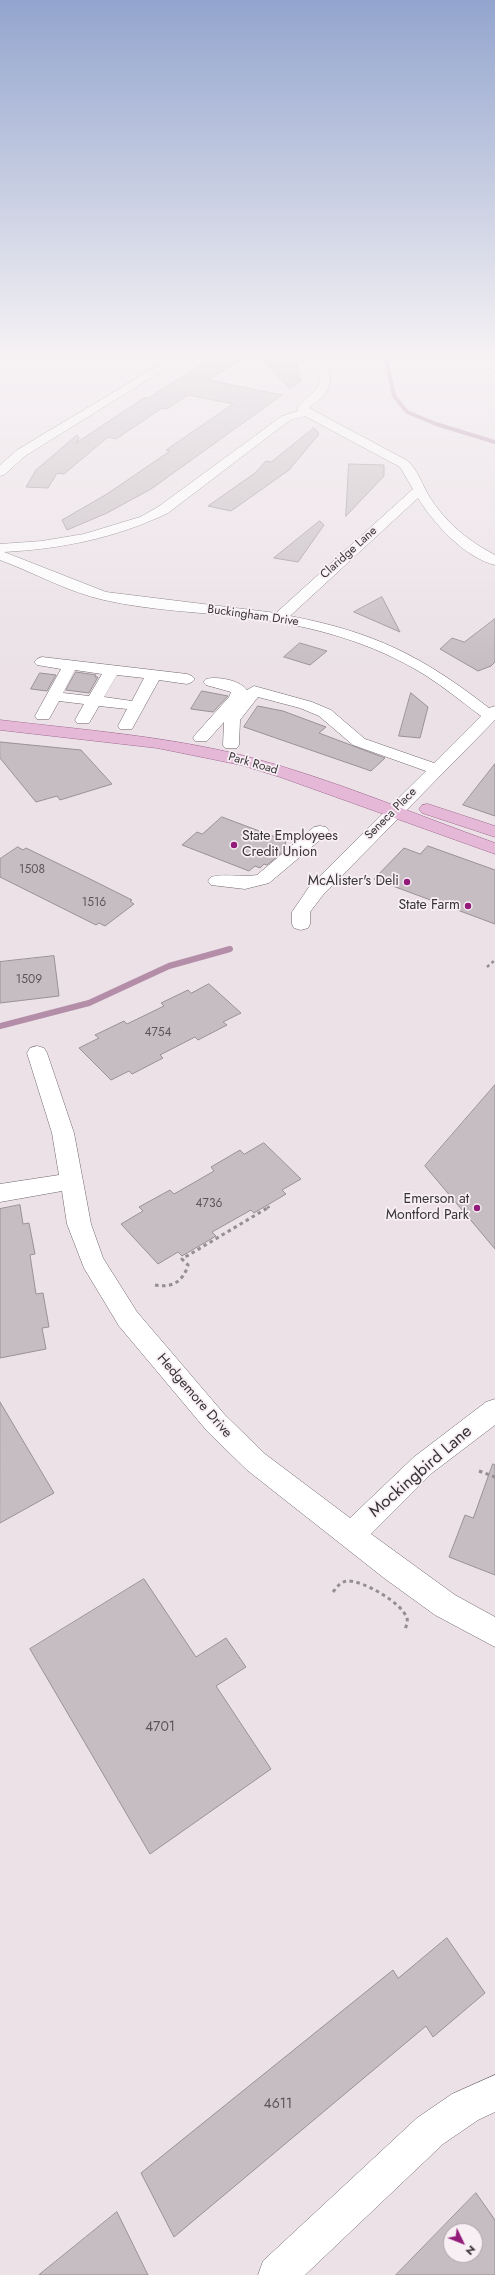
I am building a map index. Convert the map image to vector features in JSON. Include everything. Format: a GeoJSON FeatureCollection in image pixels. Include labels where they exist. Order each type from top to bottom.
{"type":"FeatureCollection","features":[{"type":"Feature","properties":{"kind":"main road","name":"Park Road"},"geometry":{"type":"LineString","coordinates":[[0,712],[83,720],[126,726],[200,738],[280,757],[495,849]]}},
{"type":"Feature","properties":{"kind":"main road","name":"Park Road"},"geometry":{"type":"LineString","coordinates":[[0,725],[120,738],[201,750],[286,773],[398,807],[495,832]]}},
{"type":"Feature","properties":{"kind":"street"},"geometry":{"type":"LineString","coordinates":[[0,472],[14,459]]}},
{"type":"Feature","properties":{"kind":"street"},"geometry":{"type":"LineString","coordinates":[[0,548],[29,547],[75,539],[120,528],[149,517],[163,510],[231,459]]}},
{"type":"Feature","properties":{"kind":"street"},"geometry":{"type":"LineString","coordinates":[[395,459],[404,464],[411,471],[419,490],[433,513],[448,530],[461,541],[495,561]]}},
{"type":"Feature","properties":{"kind":"street","name":"Claridge Lane"},"geometry":{"type":"LineString","coordinates":[[279,618],[419,490]]}},
{"type":"Feature","properties":{"kind":"street","name":"Buckingham Drive"},"geometry":{"type":"LineString","coordinates":[[0,555],[73,586],[102,596],[150,604],[227,611],[279,618],[350,635],[399,655],[429,671],[493,713]]}},
{"type":"Feature","properties":{"kind":"street"},"geometry":{"type":"LineString","coordinates":[[42,662],[187,679]]}},
{"type":"Feature","properties":{"kind":"street"},"geometry":{"type":"LineString","coordinates":[[43,716],[70,666]]}},
{"type":"Feature","properties":{"kind":"street"},"geometry":{"type":"LineString","coordinates":[[83,720],[112,670]]}},
{"type":"Feature","properties":{"kind":"street"},"geometry":{"type":"LineString","coordinates":[[126,726],[154,675]]}},
{"type":"Feature","properties":{"kind":"street"},"geometry":{"type":"LineString","coordinates":[[200,738],[237,698],[239,690],[233,686],[211,682]]}},
{"type":"Feature","properties":{"kind":"street"},"geometry":{"type":"LineString","coordinates":[[231,745],[230,725],[232,720],[254,691],[306,705],[324,713],[359,742],[435,769]]}},
{"type":"Feature","properties":{"kind":"street"},"geometry":{"type":"LineString","coordinates":[[53,696],[138,706]]}},
{"type":"Feature","properties":{"kind":"street","name":"Seneca Place"},"geometry":{"type":"LineString","coordinates":[[302,924],[301,912],[305,904],[435,769],[493,713]]}},
{"type":"Feature","properties":{"kind":"street"},"geometry":{"type":"LineString","coordinates":[[217,881],[245,883],[263,879],[320,831]]}},
{"type":"Feature","properties":{"kind":"street","name":"Hedgemore Drive"},"geometry":{"type":"LineString","coordinates":[[37,1053],[63,1133],[79,1224],[92,1261],[128,1319],[216,1423],[256,1462],[350,1536],[445,1604],[495,1634]]}},
{"type":"Feature","properties":{"kind":"street"},"geometry":{"type":"LineString","coordinates":[[0,1193],[72,1181]]}},
{"type":"Feature","properties":{"kind":"street","name":"Mockingbird Lane"},"geometry":{"type":"LineString","coordinates":[[350,1536],[423,1465],[495,1410]]}},
{"type":"Feature","properties":{"kind":"street"},"geometry":{"type":"LineString","coordinates":[[277,2275],[430,2131],[465,2107],[495,2093]]}},
{"type":"Feature","properties":{"kind":"path"},"geometry":{"type":"LineString","coordinates":[[487,967],[495,960]]}},
{"type":"Feature","properties":{"kind":"path"},"geometry":{"type":"LineString","coordinates":[[155,1285],[172,1286],[181,1281],[186,1273],[188,1265],[182,1259],[272,1205]]}},
{"type":"Feature","properties":{"kind":"path"},"geometry":{"type":"LineString","coordinates":[[479,1471],[495,1477]]}},
{"type":"Feature","properties":{"kind":"path"},"geometry":{"type":"LineString","coordinates":[[333,1592],[342,1582],[353,1580],[368,1585],[402,1610],[408,1621],[405,1630]]}},
{"type":"Feature","properties":{"kind":"building"},"geometry":{"type":"Polygon","coordinates":[[[49,459],[82,459],[64,474],[57,473],[48,488],[26,487],[36,470],[49,459]]]}},
{"type":"Feature","properties":{"kind":"building"},"geometry":{"type":"Polygon","coordinates":[[[158,459],[193,459],[151,489],[107,513],[67,530],[62,520],[107,494],[158,459]]]}},
{"type":"Feature","properties":{"kind":"building"},"geometry":{"type":"Polygon","coordinates":[[[275,459],[298,459],[289,470],[231,511],[208,506],[255,473],[266,461],[271,462],[275,459]]]}},
{"type":"Feature","properties":{"kind":"building"},"geometry":{"type":"Polygon","coordinates":[[[349,464],[384,465],[384,476],[346,516],[349,464]]]}},
{"type":"Feature","properties":{"kind":"building"},"geometry":{"type":"Polygon","coordinates":[[[320,521],[324,525],[298,562],[274,558],[320,521]]]}},
{"type":"Feature","properties":{"kind":"building"},"geometry":{"type":"Polygon","coordinates":[[[382,597],[400,632],[354,612],[382,597]]]}},
{"type":"Feature","properties":{"kind":"building"},"geometry":{"type":"Polygon","coordinates":[[[495,619],[495,662],[491,666],[478,671],[440,649],[452,638],[464,642],[495,619]]]}},
{"type":"Feature","properties":{"kind":"building"},"geometry":{"type":"Polygon","coordinates":[[[300,643],[327,651],[310,665],[284,657],[300,643]]]}},
{"type":"Feature","properties":{"kind":"building"},"geometry":{"type":"Polygon","coordinates":[[[76,672],[96,675],[95,677],[98,677],[89,693],[66,690],[76,672]]]}},
{"type":"Feature","properties":{"kind":"building"},"geometry":{"type":"Polygon","coordinates":[[[40,673],[56,675],[47,691],[31,689],[40,673]]]}},
{"type":"Feature","properties":{"kind":"building"},"geometry":{"type":"Polygon","coordinates":[[[202,691],[228,696],[213,712],[191,709],[202,691]]]}},
{"type":"Feature","properties":{"kind":"building"},"geometry":{"type":"Polygon","coordinates":[[[411,693],[428,707],[420,738],[399,736],[411,693]]]}},
{"type":"Feature","properties":{"kind":"building"},"geometry":{"type":"Polygon","coordinates":[[[258,706],[283,711],[326,727],[319,733],[385,758],[371,771],[244,727],[258,706]]]}},
{"type":"Feature","properties":{"kind":"building"},"geometry":{"type":"Polygon","coordinates":[[[0,742],[81,750],[112,784],[60,800],[57,796],[36,802],[0,758],[0,742]]]}},
{"type":"Feature","properties":{"kind":"building"},"geometry":{"type":"Polygon","coordinates":[[[495,764],[495,816],[463,805],[495,764]]]}},
{"type":"Feature","properties":{"kind":"building","name":"State Employees Credit Union"},"geometry":{"type":"Polygon","coordinates":[[[222,817],[286,841],[284,851],[267,865],[264,864],[260,868],[255,866],[249,871],[182,845],[197,832],[202,834],[222,817]]]}},
{"type":"Feature","properties":{"kind":"building"},"geometry":{"type":"Polygon","coordinates":[[[428,846],[495,870],[495,924],[374,879],[404,848],[420,854],[428,846]]]}},
{"type":"Feature","properties":{"kind":"building"},"geometry":{"type":"Polygon","coordinates":[[[18,847],[23,850],[26,848],[88,878],[132,900],[130,901],[134,904],[105,926],[99,923],[96,925],[0,877],[0,859],[18,847]]]}},
{"type":"Feature","properties":{"kind":"building"},"geometry":{"type":"Polygon","coordinates":[[[54,956],[59,996],[0,1003],[0,962],[54,956]]]}},
{"type":"Feature","properties":{"kind":"building"},"geometry":{"type":"Polygon","coordinates":[[[209,984],[241,1013],[223,1022],[227,1025],[198,1040],[195,1037],[160,1055],[163,1058],[132,1074],[129,1071],[111,1080],[79,1048],[99,1038],[95,1035],[124,1021],[127,1024],[164,1006],[161,1003],[188,990],[191,993],[209,984]]]}},
{"type":"Feature","properties":{"kind":"building","name":"Emerson at Montford Park"},"geometry":{"type":"Polygon","coordinates":[[[495,1085],[495,1249],[425,1166],[495,1085]]]}},
{"type":"Feature","properties":{"kind":"building"},"geometry":{"type":"Polygon","coordinates":[[[264,1143],[301,1179],[282,1190],[286,1194],[254,1213],[251,1210],[212,1232],[216,1236],[182,1256],[178,1252],[158,1264],[121,1224],[143,1211],[139,1207],[170,1190],[174,1194],[214,1171],[211,1167],[240,1150],[244,1154],[264,1143]]]}},
{"type":"Feature","properties":{"kind":"building"},"geometry":{"type":"Polygon","coordinates":[[[20,1205],[23,1224],[29,1223],[35,1254],[30,1255],[36,1294],[43,1293],[49,1327],[42,1328],[46,1349],[0,1358],[0,1209],[20,1205]]]}},
{"type":"Feature","properties":{"kind":"building"},"geometry":{"type":"Polygon","coordinates":[[[0,1402],[54,1493],[0,1523],[0,1402]]]}},
{"type":"Feature","properties":{"kind":"building"},"geometry":{"type":"Polygon","coordinates":[[[493,1464],[495,1465],[495,1575],[449,1557],[465,1515],[473,1518],[493,1464]]]}},
{"type":"Feature","properties":{"kind":"building"},"geometry":{"type":"Polygon","coordinates":[[[144,1579],[196,1657],[226,1638],[246,1667],[216,1686],[271,1769],[150,1854],[30,1649],[144,1579]]]}},
{"type":"Feature","properties":{"kind":"building"},"geometry":{"type":"Polygon","coordinates":[[[447,1938],[485,1993],[433,2037],[426,2026],[174,2237],[141,2173],[393,1970],[398,1978],[447,1938]]]}},
{"type":"Feature","properties":{"kind":"building"},"geometry":{"type":"Polygon","coordinates":[[[476,2193],[495,2220],[495,2275],[396,2275],[443,2227],[443,2263],[483,2263],[483,2223],[447,2223],[476,2193]]]}},
{"type":"Feature","properties":{"kind":"building"},"geometry":{"type":"Polygon","coordinates":[[[117,2212],[148,2275],[39,2275],[117,2212]]]}},
{"type":"Feature","properties":{"kind":"waterway"},"geometry":{"type":"LineString","coordinates":[[0,1026],[89,1003],[169,966],[230,949]]}},
{"type":"Feature","properties":{"kind":"place","name":"State Employees Credit Union"},"geometry":{"type":"Point","coordinates":[234,845]}},
{"type":"Feature","properties":{"kind":"place","name":"McAlister's Deli"},"geometry":{"type":"Point","coordinates":[407,882]}},
{"type":"Feature","properties":{"kind":"place","name":"State Farm"},"geometry":{"type":"Point","coordinates":[468,906]}},
{"type":"Feature","properties":{"kind":"place","name":"Emerson at Montford Park"},"geometry":{"type":"Point","coordinates":[477,1208]}}]}
